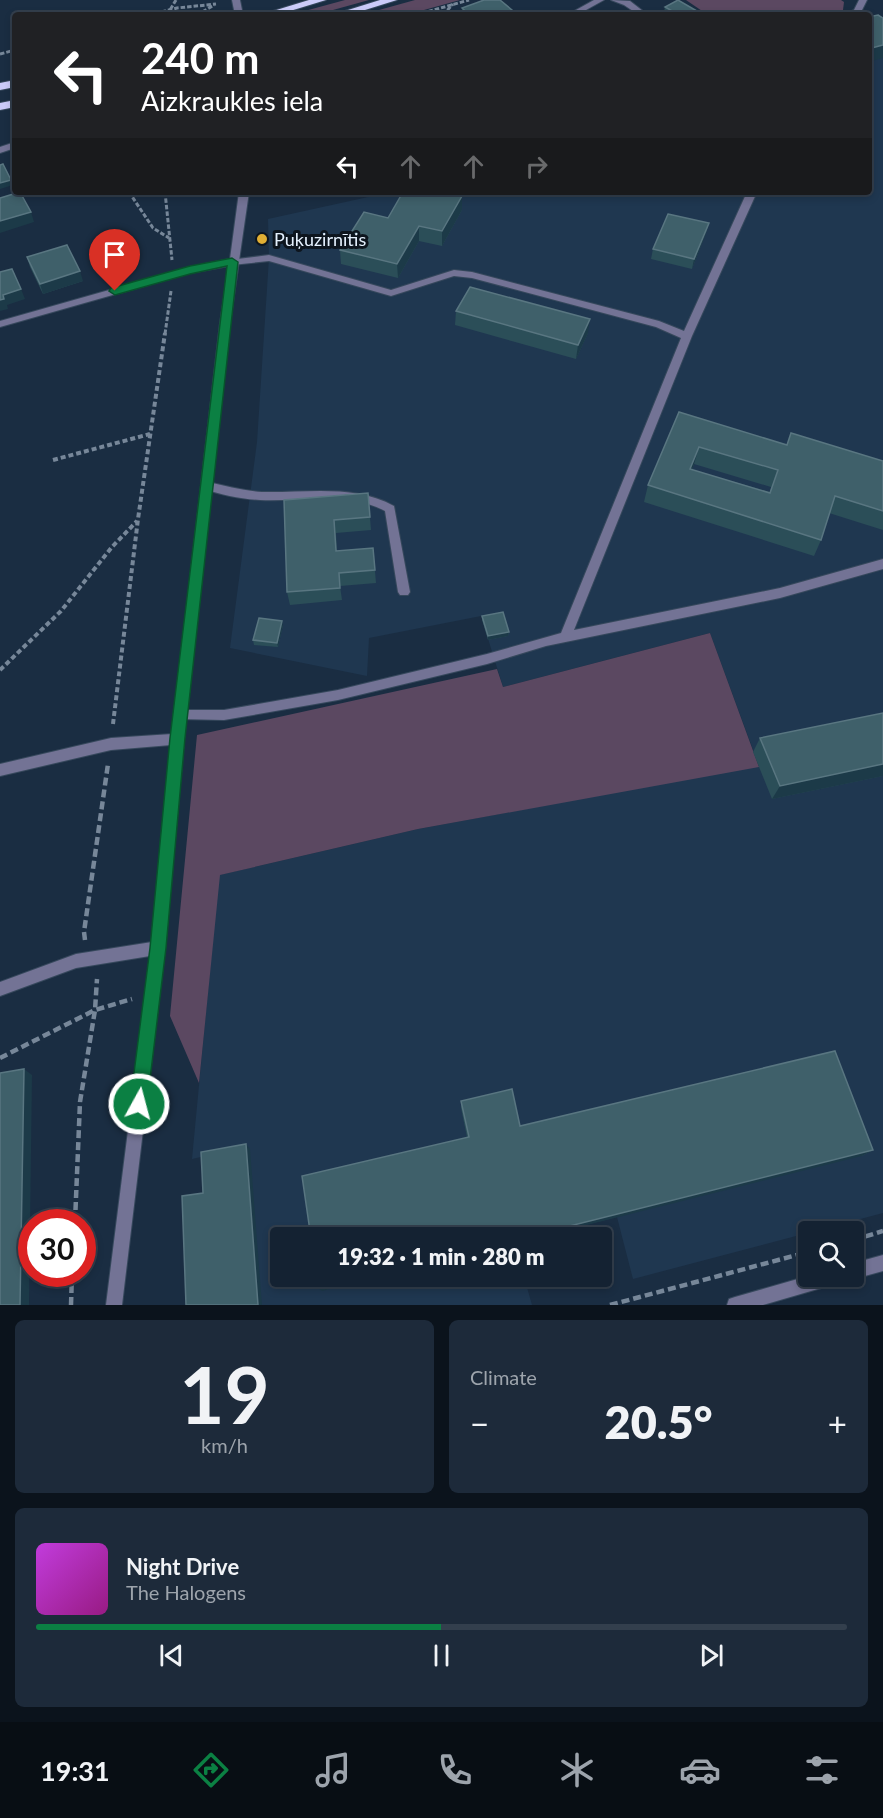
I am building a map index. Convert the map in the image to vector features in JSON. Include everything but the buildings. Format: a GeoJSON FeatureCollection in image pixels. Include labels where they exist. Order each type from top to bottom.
{"type":"FeatureCollection","features":[{"type":"Feature","properties":{"kind":"highway"},"geometry":{"type":"LineString","coordinates":[[276,12],[321,0]]}},
{"type":"Feature","properties":{"kind":"highway"},"geometry":{"type":"LineString","coordinates":[[348,12],[392,0]]}},
{"type":"Feature","properties":{"kind":"street"},"geometry":{"type":"LineString","coordinates":[[577,12],[600,0]]}},
{"type":"Feature","properties":{"kind":"street"},"geometry":{"type":"LineString","coordinates":[[615,0],[627,3],[640,12]]}},
{"type":"Feature","properties":{"kind":"street"},"geometry":{"type":"LineString","coordinates":[[114,1305],[158,948],[177,738],[208,486],[232,262],[243,195]]}},
{"type":"Feature","properties":{"kind":"street"},"geometry":{"type":"LineString","coordinates":[[566,636],[687,336],[751,195]]}},
{"type":"Feature","properties":{"kind":"street"},"geometry":{"type":"LineString","coordinates":[[0,324],[174,275],[232,262],[268,258],[392,293],[454,273],[472,275],[659,324],[687,336]]}},
{"type":"Feature","properties":{"kind":"street"},"geometry":{"type":"LineString","coordinates":[[208,486],[233,493],[266,496],[338,496],[383,504],[390,509],[404,592]]}},
{"type":"Feature","properties":{"kind":"street"},"geometry":{"type":"LineString","coordinates":[[181,715],[224,715],[338,695],[487,659],[566,636],[780,593],[883,564]]}},
{"type":"Feature","properties":{"kind":"street"},"geometry":{"type":"LineString","coordinates":[[0,770],[111,744],[177,738]]}},
{"type":"Feature","properties":{"kind":"street"},"geometry":{"type":"LineString","coordinates":[[0,989],[91,958],[158,948]]}},
{"type":"Feature","properties":{"kind":"street"},"geometry":{"type":"LineString","coordinates":[[864,1268],[883,1263]]}},
{"type":"Feature","properties":{"kind":"street"},"geometry":{"type":"LineString","coordinates":[[735,1305],[798,1287]]}},
{"type":"Feature","properties":{"kind":"path"},"geometry":{"type":"LineString","coordinates":[[170,10],[176,0]]}},
{"type":"Feature","properties":{"kind":"path"},"geometry":{"type":"LineString","coordinates":[[426,12],[469,0]]}},
{"type":"Feature","properties":{"kind":"path"},"geometry":{"type":"LineString","coordinates":[[162,12],[224,2]]}},
{"type":"Feature","properties":{"kind":"path"},"geometry":{"type":"LineString","coordinates":[[202,12],[216,4]]}},
{"type":"Feature","properties":{"kind":"path"},"geometry":{"type":"LineString","coordinates":[[446,12],[453,4]]}},
{"type":"Feature","properties":{"kind":"path"},"geometry":{"type":"LineString","coordinates":[[131,195],[153,228],[169,238]]}},
{"type":"Feature","properties":{"kind":"path"},"geometry":{"type":"LineString","coordinates":[[76,1209],[80,1102],[95,1010],[97,977],[84,932],[111,744],[138,519],[174,275],[165,195]]}},
{"type":"Feature","properties":{"kind":"path"},"geometry":{"type":"LineString","coordinates":[[53,460],[150,434]]}},
{"type":"Feature","properties":{"kind":"path"},"geometry":{"type":"LineString","coordinates":[[0,670],[61,611],[112,547],[138,519]]}},
{"type":"Feature","properties":{"kind":"path"},"geometry":{"type":"LineString","coordinates":[[0,1058],[95,1010],[152,993]]}},
{"type":"Feature","properties":{"kind":"path"},"geometry":{"type":"LineString","coordinates":[[864,1237],[883,1231]]}},
{"type":"Feature","properties":{"kind":"path"},"geometry":{"type":"LineString","coordinates":[[610,1305],[798,1255]]}},
{"type":"Feature","properties":{"kind":"path"},"geometry":{"type":"LineString","coordinates":[[71,1305],[72,1287]]}},
{"type":"Feature","properties":{"kind":"shaded area"},"geometry":{"type":"Polygon","coordinates":[[[345,0],[369,0],[326,12],[301,12],[345,0]]]}},
{"type":"Feature","properties":{"kind":"shaded area"},"geometry":{"type":"Polygon","coordinates":[[[415,0],[460,0],[417,12],[372,12],[415,0]]]}},
{"type":"Feature","properties":{"kind":"shaded area"},"geometry":{"type":"Polygon","coordinates":[[[686,0],[841,0],[844,2],[843,10],[837,12],[704,12],[686,0]]]}},
{"type":"Feature","properties":{"kind":"shaded area"},"geometry":{"type":"Polygon","coordinates":[[[883,26],[883,1213],[853,1221],[798,1221],[798,1235],[633,1279],[617,1217],[578,1227],[270,1227],[270,1287],[527,1287],[532,1305],[192,1305],[208,1197],[205,1156],[192,1159],[219,875],[418,829],[759,766],[710,633],[503,687],[481,616],[369,638],[367,676],[230,648],[257,442],[269,258],[268,219],[377,195],[872,195],[872,30],[883,26]]]}},
{"type":"Feature","properties":{"kind":"shaded area"},"geometry":{"type":"Polygon","coordinates":[[[710,633],[759,767],[418,829],[220,875],[199,1083],[170,1016],[197,735],[497,669],[503,687],[710,633]]]}},
{"type":"Feature","properties":{"kind":"place","name":"Puķuzirnītis"},"geometry":{"type":"Point","coordinates":[262,239]}},
{"type":"Feature","properties":{"kind":"route"},"geometry":{"type":"LineString","coordinates":[[115,291],[190,270],[232,262],[208,486],[177,738],[158,948],[139,1104]]}}]}
